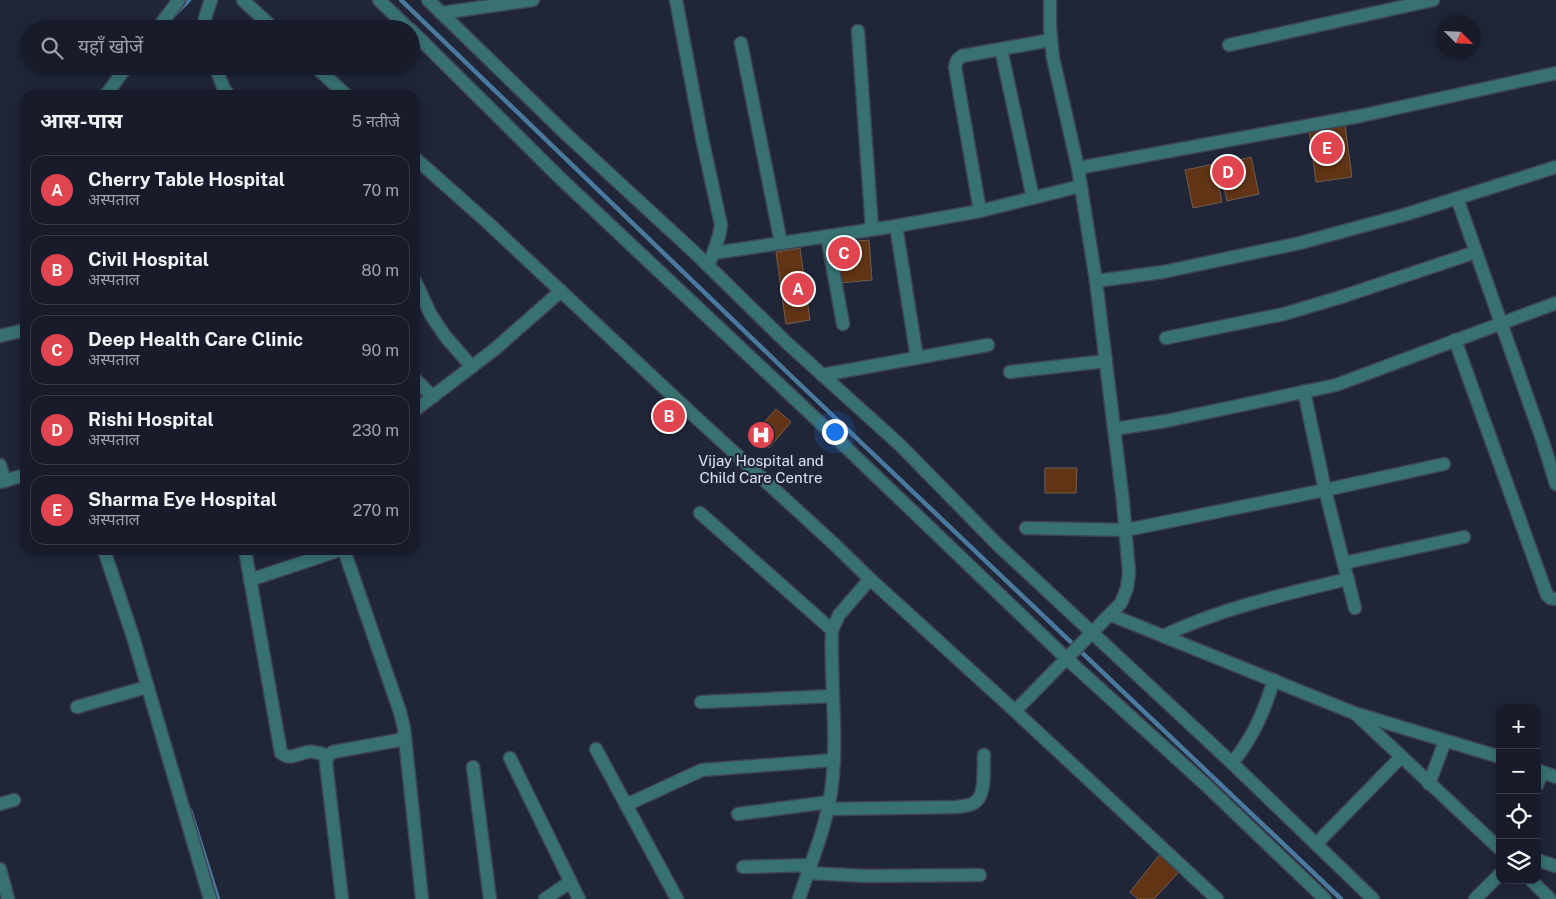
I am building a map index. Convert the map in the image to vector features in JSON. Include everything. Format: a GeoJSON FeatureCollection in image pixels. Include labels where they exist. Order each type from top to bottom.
{"type":"FeatureCollection","features":[{"type":"Feature","properties":{"kind":"street"},"geometry":{"type":"LineString","coordinates":[[164,20],[180,0]]}},
{"type":"Feature","properties":{"kind":"street"},"geometry":{"type":"LineString","coordinates":[[205,20],[210,0]]}},
{"type":"Feature","properties":{"kind":"street"},"geometry":{"type":"LineString","coordinates":[[243,0],[264,20]]}},
{"type":"Feature","properties":{"kind":"street"},"geometry":{"type":"LineString","coordinates":[[379,0],[400,20]]}},
{"type":"Feature","properties":{"kind":"street"},"geometry":{"type":"LineString","coordinates":[[428,0],[566,134],[708,265],[786,342],[900,445],[998,545],[1232,763],[1373,899]]}},
{"type":"Feature","properties":{"kind":"street"},"geometry":{"type":"LineString","coordinates":[[441,13],[532,0]]}},
{"type":"Feature","properties":{"kind":"street"},"geometry":{"type":"LineString","coordinates":[[676,0],[702,138],[721,225],[720,236],[708,265]]}},
{"type":"Feature","properties":{"kind":"street"},"geometry":{"type":"LineString","coordinates":[[1015,711],[1121,603],[1127,588],[1129,573],[1126,530],[1096,281],[1078,168],[1059,90],[1051,40],[1050,0]]}},
{"type":"Feature","properties":{"kind":"street"},"geometry":{"type":"LineString","coordinates":[[1229,45],[1433,0]]}},
{"type":"Feature","properties":{"kind":"street"},"geometry":{"type":"LineString","coordinates":[[858,31],[872,229]]}},
{"type":"Feature","properties":{"kind":"street"},"geometry":{"type":"LineString","coordinates":[[420,40],[560,177],[831,433],[1072,652],[1207,786],[1325,899]]}},
{"type":"Feature","properties":{"kind":"street"},"geometry":{"type":"LineString","coordinates":[[980,211],[955,67],[957,60],[962,56],[1051,40]]}},
{"type":"Feature","properties":{"kind":"street"},"geometry":{"type":"LineString","coordinates":[[741,43],[781,243]]}},
{"type":"Feature","properties":{"kind":"street"},"geometry":{"type":"LineString","coordinates":[[1001,49],[1033,198]]}},
{"type":"Feature","properties":{"kind":"street"},"geometry":{"type":"LineString","coordinates":[[1078,168],[1360,116],[1556,73]]}},
{"type":"Feature","properties":{"kind":"street"},"geometry":{"type":"LineString","coordinates":[[110,90],[120,75]]}},
{"type":"Feature","properties":{"kind":"street"},"geometry":{"type":"LineString","coordinates":[[219,75],[225,90]]}},
{"type":"Feature","properties":{"kind":"street"},"geometry":{"type":"LineString","coordinates":[[325,75],[341,90]]}},
{"type":"Feature","properties":{"kind":"street"},"geometry":{"type":"LineString","coordinates":[[420,162],[487,222],[696,418],[1217,899]]}},
{"type":"Feature","properties":{"kind":"street"},"geometry":{"type":"LineString","coordinates":[[1096,281],[1162,272],[1300,243],[1406,214],[1556,167]]}},
{"type":"Feature","properties":{"kind":"street"},"geometry":{"type":"LineString","coordinates":[[714,253],[896,226],[980,211],[1081,186]]}},
{"type":"Feature","properties":{"kind":"street"},"geometry":{"type":"LineString","coordinates":[[1457,198],[1556,484]]}},
{"type":"Feature","properties":{"kind":"street"},"geometry":{"type":"LineString","coordinates":[[896,226],[917,358]]}},
{"type":"Feature","properties":{"kind":"street"},"geometry":{"type":"LineString","coordinates":[[827,236],[842,324]]}},
{"type":"Feature","properties":{"kind":"street"},"geometry":{"type":"LineString","coordinates":[[1166,338],[1284,314],[1351,294],[1476,252]]}},
{"type":"Feature","properties":{"kind":"street"},"geometry":{"type":"LineString","coordinates":[[420,406],[472,367],[561,291]]}},
{"type":"Feature","properties":{"kind":"street"},"geometry":{"type":"LineString","coordinates":[[420,292],[431,315],[445,336],[472,367]]}},
{"type":"Feature","properties":{"kind":"street"},"geometry":{"type":"LineString","coordinates":[[1114,429],[1166,421],[1345,382],[1556,303]]}},
{"type":"Feature","properties":{"kind":"street"},"geometry":{"type":"LineString","coordinates":[[0,336],[20,331]]}},
{"type":"Feature","properties":{"kind":"street"},"geometry":{"type":"LineString","coordinates":[[1455,340],[1547,595],[1550,598],[1556,599]]}},
{"type":"Feature","properties":{"kind":"street"},"geometry":{"type":"LineString","coordinates":[[822,375],[988,345]]}},
{"type":"Feature","properties":{"kind":"street"},"geometry":{"type":"LineString","coordinates":[[1010,372],[1106,361]]}},
{"type":"Feature","properties":{"kind":"street"},"geometry":{"type":"LineString","coordinates":[[420,383],[433,397]]}},
{"type":"Feature","properties":{"kind":"street"},"geometry":{"type":"LineString","coordinates":[[1304,391],[1325,490],[1355,608]]}},
{"type":"Feature","properties":{"kind":"street"},"geometry":{"type":"LineString","coordinates":[[1026,528],[1126,530],[1444,464]]}},
{"type":"Feature","properties":{"kind":"street"},"geometry":{"type":"LineString","coordinates":[[0,465],[2,482],[20,477]]}},
{"type":"Feature","properties":{"kind":"street"},"geometry":{"type":"LineString","coordinates":[[700,513],[832,630]]}},
{"type":"Feature","properties":{"kind":"street"},"geometry":{"type":"LineString","coordinates":[[1344,563],[1464,537]]}},
{"type":"Feature","properties":{"kind":"street"},"geometry":{"type":"LineString","coordinates":[[106,555],[148,687],[210,899]]}},
{"type":"Feature","properties":{"kind":"street"},"geometry":{"type":"LineString","coordinates":[[245,555],[281,753],[290,757],[307,752],[316,752],[328,756]]}},
{"type":"Feature","properties":{"kind":"street"},"geometry":{"type":"LineString","coordinates":[[250,580],[325,555]]}},
{"type":"Feature","properties":{"kind":"street"},"geometry":{"type":"LineString","coordinates":[[346,555],[400,712],[405,739],[422,899]]}},
{"type":"Feature","properties":{"kind":"street"},"geometry":{"type":"LineString","coordinates":[[799,899],[828,805],[834,760],[832,630],[839,615],[870,579]]}},
{"type":"Feature","properties":{"kind":"street"},"geometry":{"type":"LineString","coordinates":[[1164,636],[1193,623],[1251,603],[1348,579]]}},
{"type":"Feature","properties":{"kind":"street"},"geometry":{"type":"LineString","coordinates":[[1111,615],[1354,712],[1496,756]]}},
{"type":"Feature","properties":{"kind":"street"},"geometry":{"type":"LineString","coordinates":[[1232,763],[1244,748],[1255,729],[1266,706],[1274,680]]}},
{"type":"Feature","properties":{"kind":"street"},"geometry":{"type":"LineString","coordinates":[[77,707],[148,687]]}},
{"type":"Feature","properties":{"kind":"street"},"geometry":{"type":"LineString","coordinates":[[701,702],[833,696]]}},
{"type":"Feature","properties":{"kind":"street"},"geometry":{"type":"LineString","coordinates":[[1354,712],[1400,758],[1496,845]]}},
{"type":"Feature","properties":{"kind":"street"},"geometry":{"type":"LineString","coordinates":[[342,899],[326,763],[328,756],[333,752],[405,739]]}},
{"type":"Feature","properties":{"kind":"street"},"geometry":{"type":"LineString","coordinates":[[1429,784],[1445,741]]}},
{"type":"Feature","properties":{"kind":"street"},"geometry":{"type":"LineString","coordinates":[[596,749],[677,899]]}},
{"type":"Feature","properties":{"kind":"street"},"geometry":{"type":"LineString","coordinates":[[738,814],[828,805],[956,807],[970,805],[977,801],[981,795],[984,756]]}},
{"type":"Feature","properties":{"kind":"street"},"geometry":{"type":"LineString","coordinates":[[510,758],[579,899]]}},
{"type":"Feature","properties":{"kind":"street"},"geometry":{"type":"LineString","coordinates":[[1316,844],[1400,758]]}},
{"type":"Feature","properties":{"kind":"street"},"geometry":{"type":"LineString","coordinates":[[626,805],[702,770],[834,760]]}},
{"type":"Feature","properties":{"kind":"street"},"geometry":{"type":"LineString","coordinates":[[473,767],[490,899]]}},
{"type":"Feature","properties":{"kind":"street"},"geometry":{"type":"LineString","coordinates":[[1541,772],[1556,777]]}},
{"type":"Feature","properties":{"kind":"street"},"geometry":{"type":"LineString","coordinates":[[0,804],[14,800]]}},
{"type":"Feature","properties":{"kind":"street"},"geometry":{"type":"LineString","coordinates":[[1541,861],[1556,866]]}},
{"type":"Feature","properties":{"kind":"street"},"geometry":{"type":"LineString","coordinates":[[743,867],[808,869],[866,876],[980,874]]}},
{"type":"Feature","properties":{"kind":"street"},"geometry":{"type":"LineString","coordinates":[[0,869],[8,899]]}},
{"type":"Feature","properties":{"kind":"street"},"geometry":{"type":"LineString","coordinates":[[1475,899],[1496,878]]}},
{"type":"Feature","properties":{"kind":"street"},"geometry":{"type":"LineString","coordinates":[[545,899],[570,882]]}},
{"type":"Feature","properties":{"kind":"street"},"geometry":{"type":"LineString","coordinates":[[1535,884],[1550,899]]}},
{"type":"Feature","properties":{"kind":"building"},"geometry":{"type":"Polygon","coordinates":[[[1345,126],[1352,177],[1316,182],[1309,130],[1345,126]]]}},
{"type":"Feature","properties":{"kind":"building"},"geometry":{"type":"Polygon","coordinates":[[[1251,157],[1259,194],[1227,201],[1219,165],[1251,157]]]}},
{"type":"Feature","properties":{"kind":"building"},"geometry":{"type":"Polygon","coordinates":[[[1214,164],[1222,202],[1193,208],[1185,170],[1214,164]]]}},
{"type":"Feature","properties":{"kind":"building"},"geometry":{"type":"Polygon","coordinates":[[[869,240],[872,280],[840,283],[836,243],[869,240]]]}},
{"type":"Feature","properties":{"kind":"building"},"geometry":{"type":"Polygon","coordinates":[[[800,248],[810,320],[786,324],[776,252],[800,248]]]}},
{"type":"Feature","properties":{"kind":"building"},"geometry":{"type":"Polygon","coordinates":[[[664,402],[682,417],[672,430],[654,415],[664,402]]]}},
{"type":"Feature","properties":{"kind":"building"},"geometry":{"type":"Polygon","coordinates":[[[776,409],[791,422],[769,448],[753,435],[776,409]]]}},
{"type":"Feature","properties":{"kind":"building"},"geometry":{"type":"Polygon","coordinates":[[[1045,468],[1077,468],[1076,493],[1045,493],[1045,468]]]}},
{"type":"Feature","properties":{"kind":"building"},"geometry":{"type":"Polygon","coordinates":[[[1161,853],[1179,872],[1154,899],[1138,899],[1130,892],[1161,853]]]}},
{"type":"Feature","properties":{"kind":"waterway"},"geometry":{"type":"LineString","coordinates":[[173,16],[189,0]]}},
{"type":"Feature","properties":{"kind":"waterway"},"geometry":{"type":"LineString","coordinates":[[401,0],[788,373],[1341,899]]}},
{"type":"Feature","properties":{"kind":"waterway"},"geometry":{"type":"LineString","coordinates":[[190,810],[218,899]]}},
{"type":"Feature","properties":{"kind":"place","name":"Sharma Eye Hospital"},"geometry":{"type":"Point","coordinates":[1327,148]}},
{"type":"Feature","properties":{"kind":"place","name":"Rishi Hospital"},"geometry":{"type":"Point","coordinates":[1228,172]}},
{"type":"Feature","properties":{"kind":"place","name":"Deep Health Care Clinic"},"geometry":{"type":"Point","coordinates":[844,253]}},
{"type":"Feature","properties":{"kind":"place","name":"Cherry Table Hospital"},"geometry":{"type":"Point","coordinates":[798,289]}},
{"type":"Feature","properties":{"kind":"place","name":"Civil Hospital"},"geometry":{"type":"Point","coordinates":[669,416]}},
{"type":"Feature","properties":{"kind":"place","name":"Vijay Hospital and Child Care Centre"},"geometry":{"type":"Point","coordinates":[761,435]}}]}
